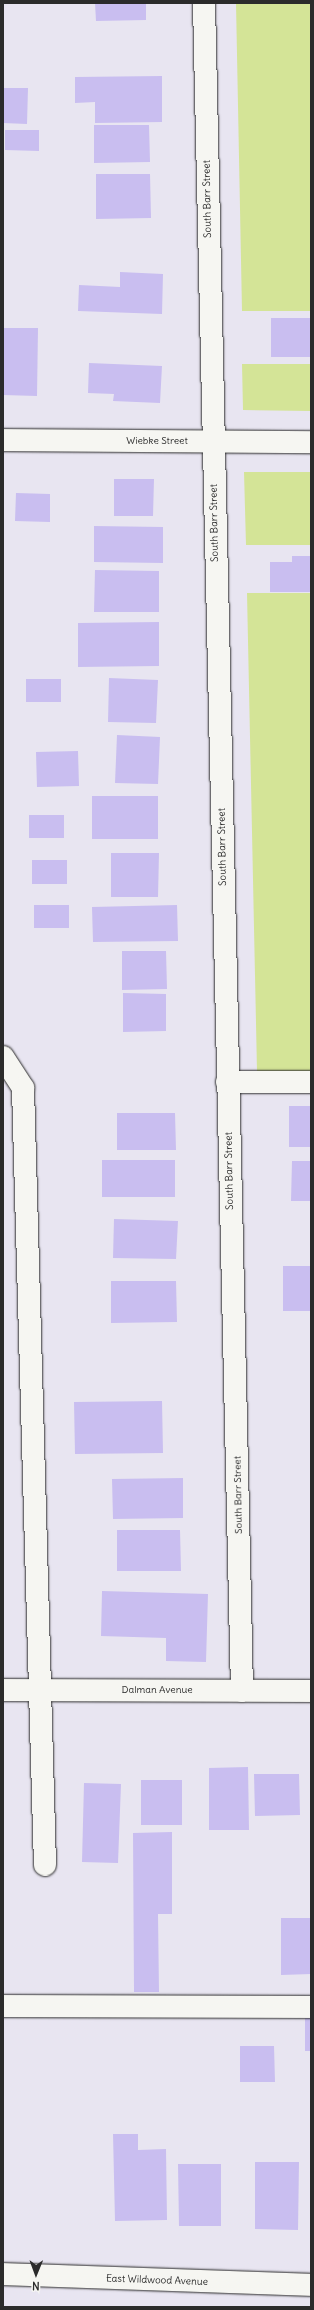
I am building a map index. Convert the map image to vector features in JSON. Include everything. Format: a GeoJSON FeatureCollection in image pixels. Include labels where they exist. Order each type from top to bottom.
{"type":"FeatureCollection","features":[{"type":"Feature","properties":{"kind":"street","name":"South Barr Street"},"geometry":{"type":"LineString","coordinates":[[204,3],[212,442],[242,1691]]}},
{"type":"Feature","properties":{"kind":"street","name":"Wiebke Street"},"geometry":{"type":"LineString","coordinates":[[3,440],[311,442]]}},
{"type":"Feature","properties":{"kind":"street"},"geometry":{"type":"LineString","coordinates":[[3,1057],[23,1088],[45,1865]]}},
{"type":"Feature","properties":{"kind":"street"},"geometry":{"type":"LineString","coordinates":[[227,1082],[311,1082]]}},
{"type":"Feature","properties":{"kind":"street","name":"Dalman Avenue"},"geometry":{"type":"LineString","coordinates":[[3,1690],[311,1691]]}},
{"type":"Feature","properties":{"kind":"street"},"geometry":{"type":"LineString","coordinates":[[3,2006],[311,2007]]}},
{"type":"Feature","properties":{"kind":"street","name":"East Wildwood Avenue"},"geometry":{"type":"LineString","coordinates":[[3,2274],[311,2285]]}},
{"type":"Feature","properties":{"kind":"green space"},"geometry":{"type":"Polygon","coordinates":[[[236,3],[311,3],[311,311],[242,311],[236,3]]]}},
{"type":"Feature","properties":{"kind":"green space"},"geometry":{"type":"Polygon","coordinates":[[[242,364],[311,364],[311,411],[243,410],[242,364]]]}},
{"type":"Feature","properties":{"kind":"green space"},"geometry":{"type":"Polygon","coordinates":[[[244,472],[311,472],[311,545],[246,545],[244,472]]]}},
{"type":"Feature","properties":{"kind":"green space"},"geometry":{"type":"Polygon","coordinates":[[[247,593],[311,593],[311,1071],[257,1071],[247,593]]]}},
{"type":"Feature","properties":{"kind":"building"},"geometry":{"type":"Polygon","coordinates":[[[95,3],[146,3],[146,20],[96,21],[95,3]]]}},
{"type":"Feature","properties":{"kind":"building"},"geometry":{"type":"Polygon","coordinates":[[[162,76],[162,122],[95,123],[95,102],[75,103],[75,77],[162,76]]]}},
{"type":"Feature","properties":{"kind":"building"},"geometry":{"type":"Polygon","coordinates":[[[3,88],[28,88],[27,124],[3,123],[3,88]]]}},
{"type":"Feature","properties":{"kind":"building"},"geometry":{"type":"Polygon","coordinates":[[[94,125],[149,125],[150,162],[94,163],[94,125]]]}},
{"type":"Feature","properties":{"kind":"building"},"geometry":{"type":"Polygon","coordinates":[[[5,130],[39,130],[39,151],[5,150],[5,130]]]}},
{"type":"Feature","properties":{"kind":"building"},"geometry":{"type":"Polygon","coordinates":[[[96,174],[150,174],[151,218],[96,219],[96,174]]]}},
{"type":"Feature","properties":{"kind":"building"},"geometry":{"type":"Polygon","coordinates":[[[120,272],[163,274],[162,314],[78,311],[79,285],[120,287],[120,272]]]}},
{"type":"Feature","properties":{"kind":"building"},"geometry":{"type":"Polygon","coordinates":[[[271,318],[311,318],[311,357],[271,357],[271,318]]]}},
{"type":"Feature","properties":{"kind":"building"},"geometry":{"type":"Polygon","coordinates":[[[3,328],[38,328],[37,396],[3,395],[3,328]]]}},
{"type":"Feature","properties":{"kind":"building"},"geometry":{"type":"Polygon","coordinates":[[[89,363],[162,366],[160,403],[113,401],[114,394],[88,393],[89,363]]]}},
{"type":"Feature","properties":{"kind":"building"},"geometry":{"type":"Polygon","coordinates":[[[114,479],[154,479],[153,516],[114,516],[114,479]]]}},
{"type":"Feature","properties":{"kind":"building"},"geometry":{"type":"Polygon","coordinates":[[[16,493],[50,494],[50,522],[15,521],[16,493]]]}},
{"type":"Feature","properties":{"kind":"building"},"geometry":{"type":"Polygon","coordinates":[[[94,526],[163,527],[163,563],[94,562],[94,526]]]}},
{"type":"Feature","properties":{"kind":"building"},"geometry":{"type":"Polygon","coordinates":[[[292,556],[311,556],[311,592],[270,592],[270,562],[292,562],[292,556]]]}},
{"type":"Feature","properties":{"kind":"building"},"geometry":{"type":"Polygon","coordinates":[[[95,570],[159,571],[159,612],[94,612],[95,570]]]}},
{"type":"Feature","properties":{"kind":"building"},"geometry":{"type":"Polygon","coordinates":[[[159,622],[159,666],[78,667],[78,623],[159,622]]]}},
{"type":"Feature","properties":{"kind":"building"},"geometry":{"type":"Polygon","coordinates":[[[109,678],[158,680],[156,723],[108,722],[109,678]]]}},
{"type":"Feature","properties":{"kind":"building"},"geometry":{"type":"Polygon","coordinates":[[[26,679],[61,679],[61,702],[26,702],[26,679]]]}},
{"type":"Feature","properties":{"kind":"building"},"geometry":{"type":"Polygon","coordinates":[[[117,735],[160,737],[158,784],[115,783],[117,735]]]}},
{"type":"Feature","properties":{"kind":"building"},"geometry":{"type":"Polygon","coordinates":[[[78,751],[79,786],[37,787],[36,752],[78,751]]]}},
{"type":"Feature","properties":{"kind":"building"},"geometry":{"type":"Polygon","coordinates":[[[92,796],[158,796],[158,839],[92,839],[92,796]]]}},
{"type":"Feature","properties":{"kind":"building"},"geometry":{"type":"Polygon","coordinates":[[[29,815],[64,815],[64,838],[29,838],[29,815]]]}},
{"type":"Feature","properties":{"kind":"building"},"geometry":{"type":"Polygon","coordinates":[[[111,853],[159,853],[158,897],[111,897],[111,853]]]}},
{"type":"Feature","properties":{"kind":"building"},"geometry":{"type":"Polygon","coordinates":[[[32,860],[67,860],[67,884],[32,884],[32,860]]]}},
{"type":"Feature","properties":{"kind":"building"},"geometry":{"type":"Polygon","coordinates":[[[34,905],[69,905],[69,928],[34,928],[34,905]]]}},
{"type":"Feature","properties":{"kind":"building"},"geometry":{"type":"Polygon","coordinates":[[[177,905],[178,941],[93,942],[92,907],[177,905]]]}},
{"type":"Feature","properties":{"kind":"building"},"geometry":{"type":"Polygon","coordinates":[[[122,951],[166,951],[167,989],[122,990],[122,951]]]}},
{"type":"Feature","properties":{"kind":"building"},"geometry":{"type":"Polygon","coordinates":[[[123,993],[166,994],[166,1031],[123,1032],[123,993]]]}},
{"type":"Feature","properties":{"kind":"building"},"geometry":{"type":"Polygon","coordinates":[[[289,1106],[311,1106],[311,1147],[289,1147],[289,1106]]]}},
{"type":"Feature","properties":{"kind":"building"},"geometry":{"type":"Polygon","coordinates":[[[117,1113],[175,1113],[176,1150],[117,1150],[117,1113]]]}},
{"type":"Feature","properties":{"kind":"building"},"geometry":{"type":"Polygon","coordinates":[[[102,1160],[175,1160],[175,1197],[102,1197],[102,1160]]]}},
{"type":"Feature","properties":{"kind":"building"},"geometry":{"type":"Polygon","coordinates":[[[292,1161],[311,1161],[311,1201],[291,1201],[292,1161]]]}},
{"type":"Feature","properties":{"kind":"building"},"geometry":{"type":"Polygon","coordinates":[[[114,1219],[178,1221],[176,1259],[113,1258],[114,1219]]]}},
{"type":"Feature","properties":{"kind":"building"},"geometry":{"type":"Polygon","coordinates":[[[283,1266],[311,1266],[311,1311],[283,1311],[283,1266]]]}},
{"type":"Feature","properties":{"kind":"building"},"geometry":{"type":"Polygon","coordinates":[[[111,1281],[176,1281],[177,1322],[111,1323],[111,1281]]]}},
{"type":"Feature","properties":{"kind":"building"},"geometry":{"type":"Polygon","coordinates":[[[162,1401],[163,1453],[75,1454],[74,1402],[162,1401]]]}},
{"type":"Feature","properties":{"kind":"building"},"geometry":{"type":"Polygon","coordinates":[[[183,1478],[183,1518],[113,1519],[112,1479],[183,1478]]]}},
{"type":"Feature","properties":{"kind":"building"},"geometry":{"type":"Polygon","coordinates":[[[117,1530],[180,1530],[181,1571],[117,1571],[117,1530]]]}},
{"type":"Feature","properties":{"kind":"building"},"geometry":{"type":"Polygon","coordinates":[[[102,1591],[208,1594],[206,1662],[166,1661],[166,1638],[101,1636],[102,1591]]]}},
{"type":"Feature","properties":{"kind":"building"},"geometry":{"type":"Polygon","coordinates":[[[248,1767],[249,1830],[209,1830],[209,1768],[248,1767]]]}},
{"type":"Feature","properties":{"kind":"building"},"geometry":{"type":"Polygon","coordinates":[[[254,1774],[299,1774],[300,1815],[255,1816],[254,1774]]]}},
{"type":"Feature","properties":{"kind":"building"},"geometry":{"type":"Polygon","coordinates":[[[141,1780],[182,1780],[182,1825],[141,1825],[141,1780]]]}},
{"type":"Feature","properties":{"kind":"building"},"geometry":{"type":"Polygon","coordinates":[[[84,1783],[121,1784],[118,1863],[82,1862],[84,1783]]]}},
{"type":"Feature","properties":{"kind":"building"},"geometry":{"type":"Polygon","coordinates":[[[172,1832],[172,1914],[158,1914],[159,1992],[134,1992],[133,1833],[172,1832]]]}},
{"type":"Feature","properties":{"kind":"building"},"geometry":{"type":"Polygon","coordinates":[[[281,1918],[311,1918],[311,1974],[281,1975],[281,1918]]]}},
{"type":"Feature","properties":{"kind":"building"},"geometry":{"type":"Polygon","coordinates":[[[305,2016],[311,2016],[311,2051],[305,2051],[305,2016]]]}},
{"type":"Feature","properties":{"kind":"building"},"geometry":{"type":"Polygon","coordinates":[[[240,2046],[274,2046],[275,2082],[240,2082],[240,2046]]]}},
{"type":"Feature","properties":{"kind":"building"},"geometry":{"type":"Polygon","coordinates":[[[113,2134],[138,2134],[138,2150],[166,2149],[167,2220],[115,2221],[113,2134]]]}},
{"type":"Feature","properties":{"kind":"building"},"geometry":{"type":"Polygon","coordinates":[[[255,2162],[299,2162],[298,2230],[255,2229],[255,2162]]]}},
{"type":"Feature","properties":{"kind":"building"},"geometry":{"type":"Polygon","coordinates":[[[178,2164],[221,2164],[221,2226],[179,2226],[178,2164]]]}}]}
